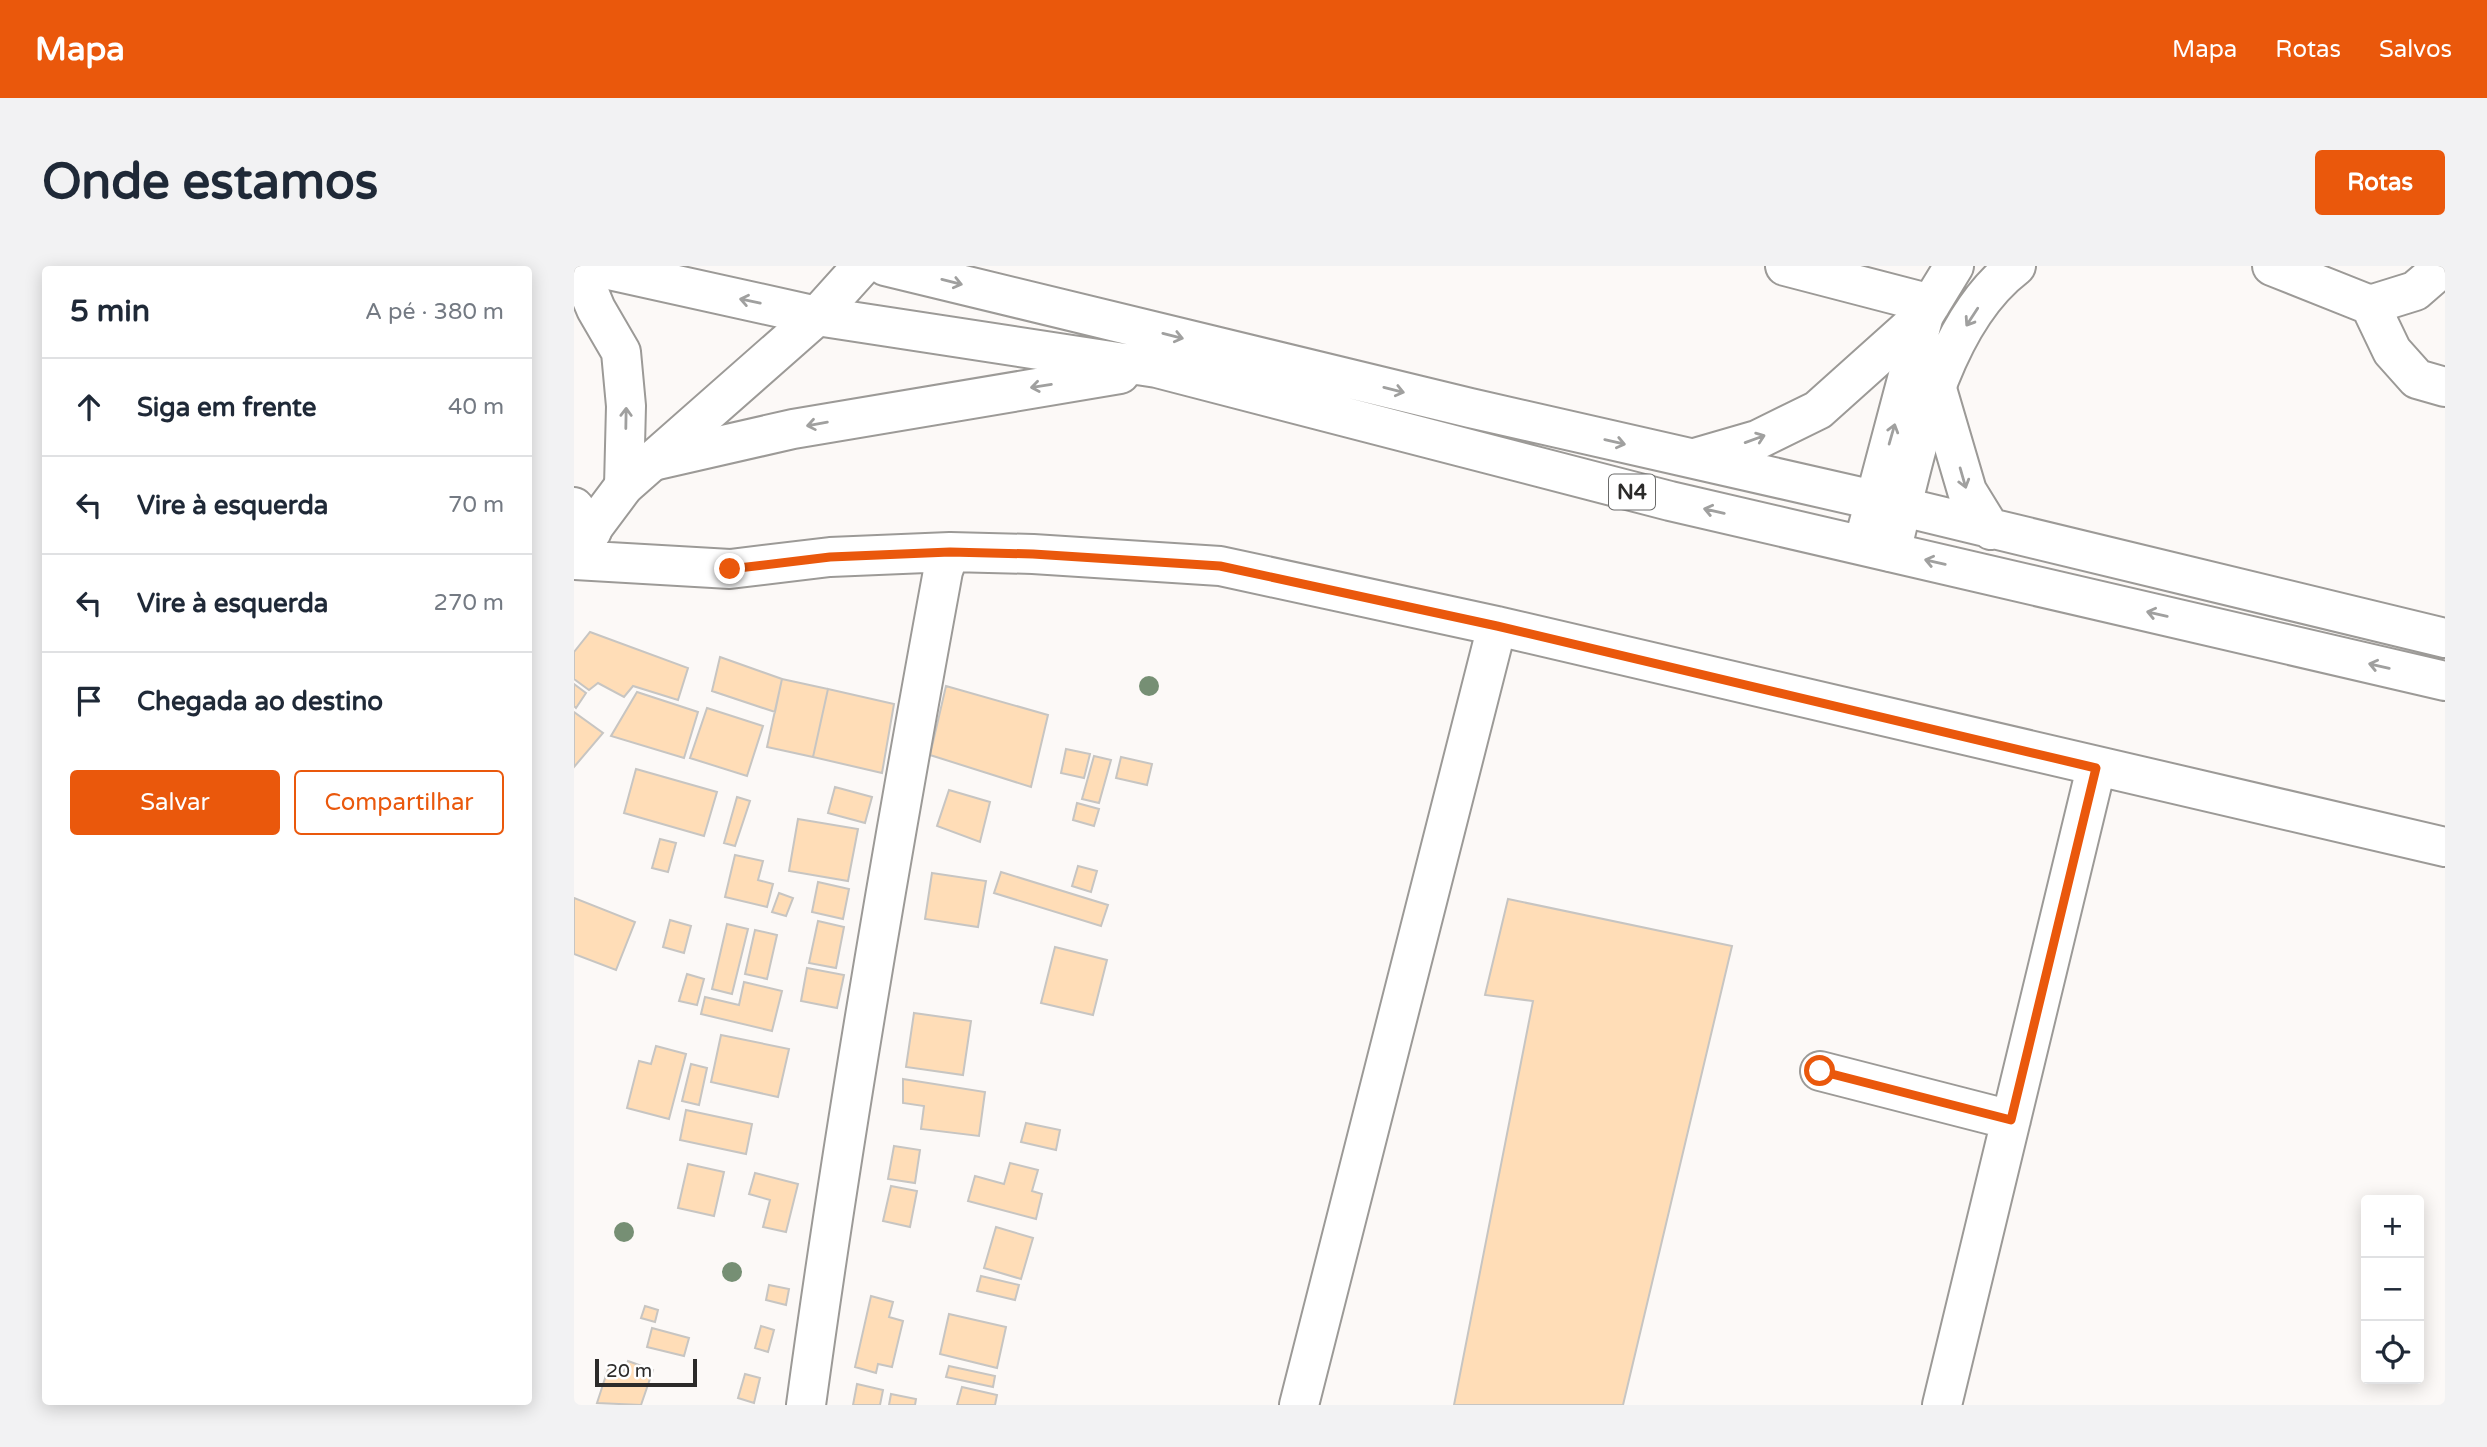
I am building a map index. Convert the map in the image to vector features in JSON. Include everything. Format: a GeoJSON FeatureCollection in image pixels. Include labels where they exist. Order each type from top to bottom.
{"type":"FeatureCollection","features":[{"type":"Feature","properties":{"kind":"main road"},"geometry":{"type":"LineString","coordinates":[[578,266],[596,309],[621,352],[626,406],[624,486]]}},
{"type":"Feature","properties":{"kind":"main road","name":"N4"},"geometry":{"type":"LineString","coordinates":[[591,266],[817,316],[1157,368],[1451,447],[2445,681]]}},
{"type":"Feature","properties":{"kind":"main road"},"geometry":{"type":"LineString","coordinates":[[862,266],[817,316],[624,486],[579,538],[730,569],[830,557],[950,552],[1033,554],[1220,566],[1497,626],[2096,768],[2262,802],[2445,847]]}},
{"type":"Feature","properties":{"kind":"main road","name":"N4"},"geometry":{"type":"LineString","coordinates":[[885,266],[1006,281],[1689,459],[1888,503],[2445,638]]}},
{"type":"Feature","properties":{"kind":"main road"},"geometry":{"type":"LineString","coordinates":[[1785,266],[1928,309]]}},
{"type":"Feature","properties":{"kind":"main road"},"geometry":{"type":"LineString","coordinates":[[1689,459],[1756,440],[1818,410],[1928,309],[1954,266]]}},
{"type":"Feature","properties":{"kind":"main road"},"geometry":{"type":"LineString","coordinates":[[1888,503],[1960,335],[1995,282],[2016,266]]}},
{"type":"Feature","properties":{"kind":"main road"},"geometry":{"type":"LineString","coordinates":[[2272,266],[2370,305],[2415,291],[2444,266]]}},
{"type":"Feature","properties":{"kind":"main road"},"geometry":{"type":"LineString","coordinates":[[2370,305],[2392,351],[2417,379],[2445,387]]}},
{"type":"Feature","properties":{"kind":"main road"},"geometry":{"type":"LineString","coordinates":[[1877,549],[1928,309]]}},
{"type":"Feature","properties":{"kind":"main road"},"geometry":{"type":"LineString","coordinates":[[653,461],[793,429],[1157,368]]}},
{"type":"Feature","properties":{"kind":"main road"},"geometry":{"type":"LineString","coordinates":[[1937,389],[1967,491],[1991,530]]}},
{"type":"Feature","properties":{"kind":"main road"},"geometry":{"type":"LineString","coordinates":[[806,1405],[825,1263],[916,711],[943,571],[950,552]]}},
{"type":"Feature","properties":{"kind":"main road"},"geometry":{"type":"LineString","coordinates":[[1298,1405],[1497,626]]}},
{"type":"Feature","properties":{"kind":"main road"},"geometry":{"type":"LineString","coordinates":[[1942,1405],[2096,768]]}},
{"type":"Feature","properties":{"kind":"main road"},"geometry":{"type":"LineString","coordinates":[[1820,1071],[2011,1120]]}},
{"type":"Feature","properties":{"kind":"building"},"geometry":{"type":"Polygon","coordinates":[[[590,632],[688,668],[678,700],[633,686],[624,697],[598,683],[589,690],[574,679],[574,652],[590,632]]]}},
{"type":"Feature","properties":{"kind":"building"},"geometry":{"type":"Polygon","coordinates":[[[720,657],[782,679],[775,712],[712,691],[720,657]]]}},
{"type":"Feature","properties":{"kind":"building"},"geometry":{"type":"Polygon","coordinates":[[[782,679],[828,689],[813,757],[767,747],[782,679]]]}},
{"type":"Feature","properties":{"kind":"building"},"geometry":{"type":"Polygon","coordinates":[[[574,684],[586,693],[576,708],[574,706],[574,684]]]}},
{"type":"Feature","properties":{"kind":"building"},"geometry":{"type":"Polygon","coordinates":[[[946,686],[1048,715],[1031,787],[930,755],[946,686]]]}},
{"type":"Feature","properties":{"kind":"building"},"geometry":{"type":"Polygon","coordinates":[[[828,689],[894,704],[882,773],[813,757],[828,689]]]}},
{"type":"Feature","properties":{"kind":"building"},"geometry":{"type":"Polygon","coordinates":[[[637,692],[698,712],[684,758],[611,736],[637,692]]]}},
{"type":"Feature","properties":{"kind":"building"},"geometry":{"type":"Polygon","coordinates":[[[707,708],[763,726],[747,776],[690,758],[707,708]]]}},
{"type":"Feature","properties":{"kind":"building"},"geometry":{"type":"Polygon","coordinates":[[[574,712],[603,733],[574,767],[574,712]]]}},
{"type":"Feature","properties":{"kind":"building"},"geometry":{"type":"Polygon","coordinates":[[[1066,749],[1090,754],[1084,778],[1061,773],[1066,749]]]}},
{"type":"Feature","properties":{"kind":"building"},"geometry":{"type":"Polygon","coordinates":[[[1094,756],[1111,760],[1099,803],[1082,799],[1094,756]]]}},
{"type":"Feature","properties":{"kind":"building"},"geometry":{"type":"Polygon","coordinates":[[[1121,757],[1152,764],[1147,785],[1116,778],[1121,757]]]}},
{"type":"Feature","properties":{"kind":"building"},"geometry":{"type":"Polygon","coordinates":[[[636,769],[717,792],[704,836],[624,813],[636,769]]]}},
{"type":"Feature","properties":{"kind":"building"},"geometry":{"type":"Polygon","coordinates":[[[835,787],[872,797],[865,823],[828,813],[835,787]]]}},
{"type":"Feature","properties":{"kind":"building"},"geometry":{"type":"Polygon","coordinates":[[[949,790],[990,802],[980,842],[937,826],[949,790]]]}},
{"type":"Feature","properties":{"kind":"building"},"geometry":{"type":"Polygon","coordinates":[[[737,797],[750,801],[735,846],[724,843],[737,797]]]}},
{"type":"Feature","properties":{"kind":"building"},"geometry":{"type":"Polygon","coordinates":[[[1077,803],[1099,809],[1094,826],[1073,820],[1077,803]]]}},
{"type":"Feature","properties":{"kind":"building"},"geometry":{"type":"Polygon","coordinates":[[[798,819],[858,829],[848,881],[789,871],[798,819]]]}},
{"type":"Feature","properties":{"kind":"building"},"geometry":{"type":"Polygon","coordinates":[[[660,839],[676,843],[668,872],[652,868],[660,839]]]}},
{"type":"Feature","properties":{"kind":"building"},"geometry":{"type":"Polygon","coordinates":[[[735,855],[763,861],[758,880],[773,884],[767,907],[725,897],[735,855]]]}},
{"type":"Feature","properties":{"kind":"building"},"geometry":{"type":"Polygon","coordinates":[[[1078,866],[1097,871],[1091,892],[1072,886],[1078,866]]]}},
{"type":"Feature","properties":{"kind":"building"},"geometry":{"type":"Polygon","coordinates":[[[1001,872],[1108,905],[1101,926],[994,893],[1001,872]]]}},
{"type":"Feature","properties":{"kind":"building"},"geometry":{"type":"Polygon","coordinates":[[[932,873],[986,881],[978,927],[925,919],[932,873]]]}},
{"type":"Feature","properties":{"kind":"building"},"geometry":{"type":"Polygon","coordinates":[[[818,882],[849,889],[843,919],[812,912],[818,882]]]}},
{"type":"Feature","properties":{"kind":"building"},"geometry":{"type":"Polygon","coordinates":[[[779,893],[793,898],[786,916],[772,912],[779,893]]]}},
{"type":"Feature","properties":{"kind":"building"},"geometry":{"type":"Polygon","coordinates":[[[574,898],[635,922],[616,970],[574,954],[574,898]]]}},
{"type":"Feature","properties":{"kind":"building"},"geometry":{"type":"Polygon","coordinates":[[[1508,899],[1732,946],[1623,1405],[1454,1405],[1533,1001],[1485,995],[1508,899]]]}},
{"type":"Feature","properties":{"kind":"building"},"geometry":{"type":"Polygon","coordinates":[[[670,920],[691,926],[684,953],[663,947],[670,920]]]}},
{"type":"Feature","properties":{"kind":"building"},"geometry":{"type":"Polygon","coordinates":[[[818,921],[844,927],[836,968],[809,963],[818,921]]]}},
{"type":"Feature","properties":{"kind":"building"},"geometry":{"type":"Polygon","coordinates":[[[727,924],[748,929],[732,994],[712,989],[727,924]]]}},
{"type":"Feature","properties":{"kind":"building"},"geometry":{"type":"Polygon","coordinates":[[[755,930],[777,935],[767,979],[745,974],[755,930]]]}},
{"type":"Feature","properties":{"kind":"building"},"geometry":{"type":"Polygon","coordinates":[[[1055,947],[1107,960],[1093,1015],[1041,1003],[1055,947]]]}},
{"type":"Feature","properties":{"kind":"building"},"geometry":{"type":"Polygon","coordinates":[[[807,968],[844,975],[837,1008],[801,1001],[807,968]]]}},
{"type":"Feature","properties":{"kind":"building"},"geometry":{"type":"Polygon","coordinates":[[[687,974],[704,979],[697,1005],[679,1001],[687,974]]]}},
{"type":"Feature","properties":{"kind":"building"},"geometry":{"type":"Polygon","coordinates":[[[744,982],[782,991],[772,1031],[701,1014],[705,997],[739,1005],[744,982]]]}},
{"type":"Feature","properties":{"kind":"building"},"geometry":{"type":"Polygon","coordinates":[[[914,1013],[971,1021],[963,1075],[906,1067],[914,1013]]]}},
{"type":"Feature","properties":{"kind":"building"},"geometry":{"type":"Polygon","coordinates":[[[721,1035],[789,1049],[778,1097],[711,1082],[721,1035]]]}},
{"type":"Feature","properties":{"kind":"building"},"geometry":{"type":"Polygon","coordinates":[[[656,1046],[686,1054],[669,1119],[627,1108],[639,1061],[651,1064],[656,1046]]]}},
{"type":"Feature","properties":{"kind":"building"},"geometry":{"type":"Polygon","coordinates":[[[691,1064],[707,1068],[699,1105],[682,1101],[691,1064]]]}},
{"type":"Feature","properties":{"kind":"building"},"geometry":{"type":"Polygon","coordinates":[[[903,1079],[985,1092],[979,1136],[921,1129],[924,1106],[903,1103],[903,1079]]]}},
{"type":"Feature","properties":{"kind":"building"},"geometry":{"type":"Polygon","coordinates":[[[686,1110],[752,1124],[746,1154],[680,1140],[686,1110]]]}},
{"type":"Feature","properties":{"kind":"building"},"geometry":{"type":"Polygon","coordinates":[[[1026,1123],[1060,1130],[1056,1150],[1021,1142],[1026,1123]]]}},
{"type":"Feature","properties":{"kind":"building"},"geometry":{"type":"Polygon","coordinates":[[[894,1146],[920,1150],[915,1183],[888,1179],[894,1146]]]}},
{"type":"Feature","properties":{"kind":"building"},"geometry":{"type":"Polygon","coordinates":[[[1010,1163],[1038,1170],[1032,1191],[1042,1194],[1036,1219],[968,1201],[975,1176],[1004,1184],[1010,1163]]]}},
{"type":"Feature","properties":{"kind":"building"},"geometry":{"type":"Polygon","coordinates":[[[688,1164],[724,1172],[714,1216],[678,1208],[688,1164]]]}},
{"type":"Feature","properties":{"kind":"building"},"geometry":{"type":"Polygon","coordinates":[[[755,1173],[798,1184],[786,1232],[763,1227],[770,1200],[749,1194],[755,1173]]]}},
{"type":"Feature","properties":{"kind":"building"},"geometry":{"type":"Polygon","coordinates":[[[891,1186],[917,1191],[910,1227],[883,1221],[891,1186]]]}},
{"type":"Feature","properties":{"kind":"building"},"geometry":{"type":"Polygon","coordinates":[[[996,1227],[1033,1238],[1021,1279],[984,1268],[996,1227]]]}},
{"type":"Feature","properties":{"kind":"building"},"geometry":{"type":"Polygon","coordinates":[[[981,1276],[1019,1285],[1015,1300],[977,1291],[981,1276]]]}},
{"type":"Feature","properties":{"kind":"building"},"geometry":{"type":"Polygon","coordinates":[[[769,1285],[789,1289],[786,1305],[766,1300],[769,1285]]]}},
{"type":"Feature","properties":{"kind":"building"},"geometry":{"type":"Polygon","coordinates":[[[871,1296],[893,1302],[889,1317],[903,1321],[892,1367],[878,1364],[876,1373],[855,1367],[871,1296]]]}},
{"type":"Feature","properties":{"kind":"building"},"geometry":{"type":"Polygon","coordinates":[[[645,1306],[658,1310],[655,1322],[641,1318],[645,1306]]]}},
{"type":"Feature","properties":{"kind":"building"},"geometry":{"type":"Polygon","coordinates":[[[949,1314],[1006,1327],[997,1368],[940,1354],[949,1314]]]}},
{"type":"Feature","properties":{"kind":"building"},"geometry":{"type":"Polygon","coordinates":[[[761,1326],[774,1330],[768,1352],[755,1348],[761,1326]]]}},
{"type":"Feature","properties":{"kind":"building"},"geometry":{"type":"Polygon","coordinates":[[[652,1328],[689,1338],[684,1356],[647,1347],[652,1328]]]}},
{"type":"Feature","properties":{"kind":"building"},"geometry":{"type":"Polygon","coordinates":[[[628,1361],[653,1370],[641,1405],[597,1403],[609,1366],[624,1371],[628,1361]]]}},
{"type":"Feature","properties":{"kind":"building"},"geometry":{"type":"Polygon","coordinates":[[[949,1366],[995,1376],[993,1387],[946,1377],[949,1366]]]}},
{"type":"Feature","properties":{"kind":"building"},"geometry":{"type":"Polygon","coordinates":[[[745,1374],[760,1378],[754,1403],[738,1398],[745,1374]]]}},
{"type":"Feature","properties":{"kind":"building"},"geometry":{"type":"Polygon","coordinates":[[[857,1384],[883,1390],[880,1405],[853,1405],[857,1384]]]}},
{"type":"Feature","properties":{"kind":"building"},"geometry":{"type":"Polygon","coordinates":[[[962,1387],[997,1395],[995,1405],[957,1405],[962,1387]]]}},
{"type":"Feature","properties":{"kind":"building"},"geometry":{"type":"Polygon","coordinates":[[[891,1394],[916,1399],[915,1405],[889,1405],[891,1394]]]}},
{"type":"Feature","properties":{"kind":"route"},"geometry":{"type":"LineString","coordinates":[[730,569],[830,557],[950,552],[1033,554],[1220,566],[1497,626],[2096,768],[2011,1120],[1820,1071]]}}]}
